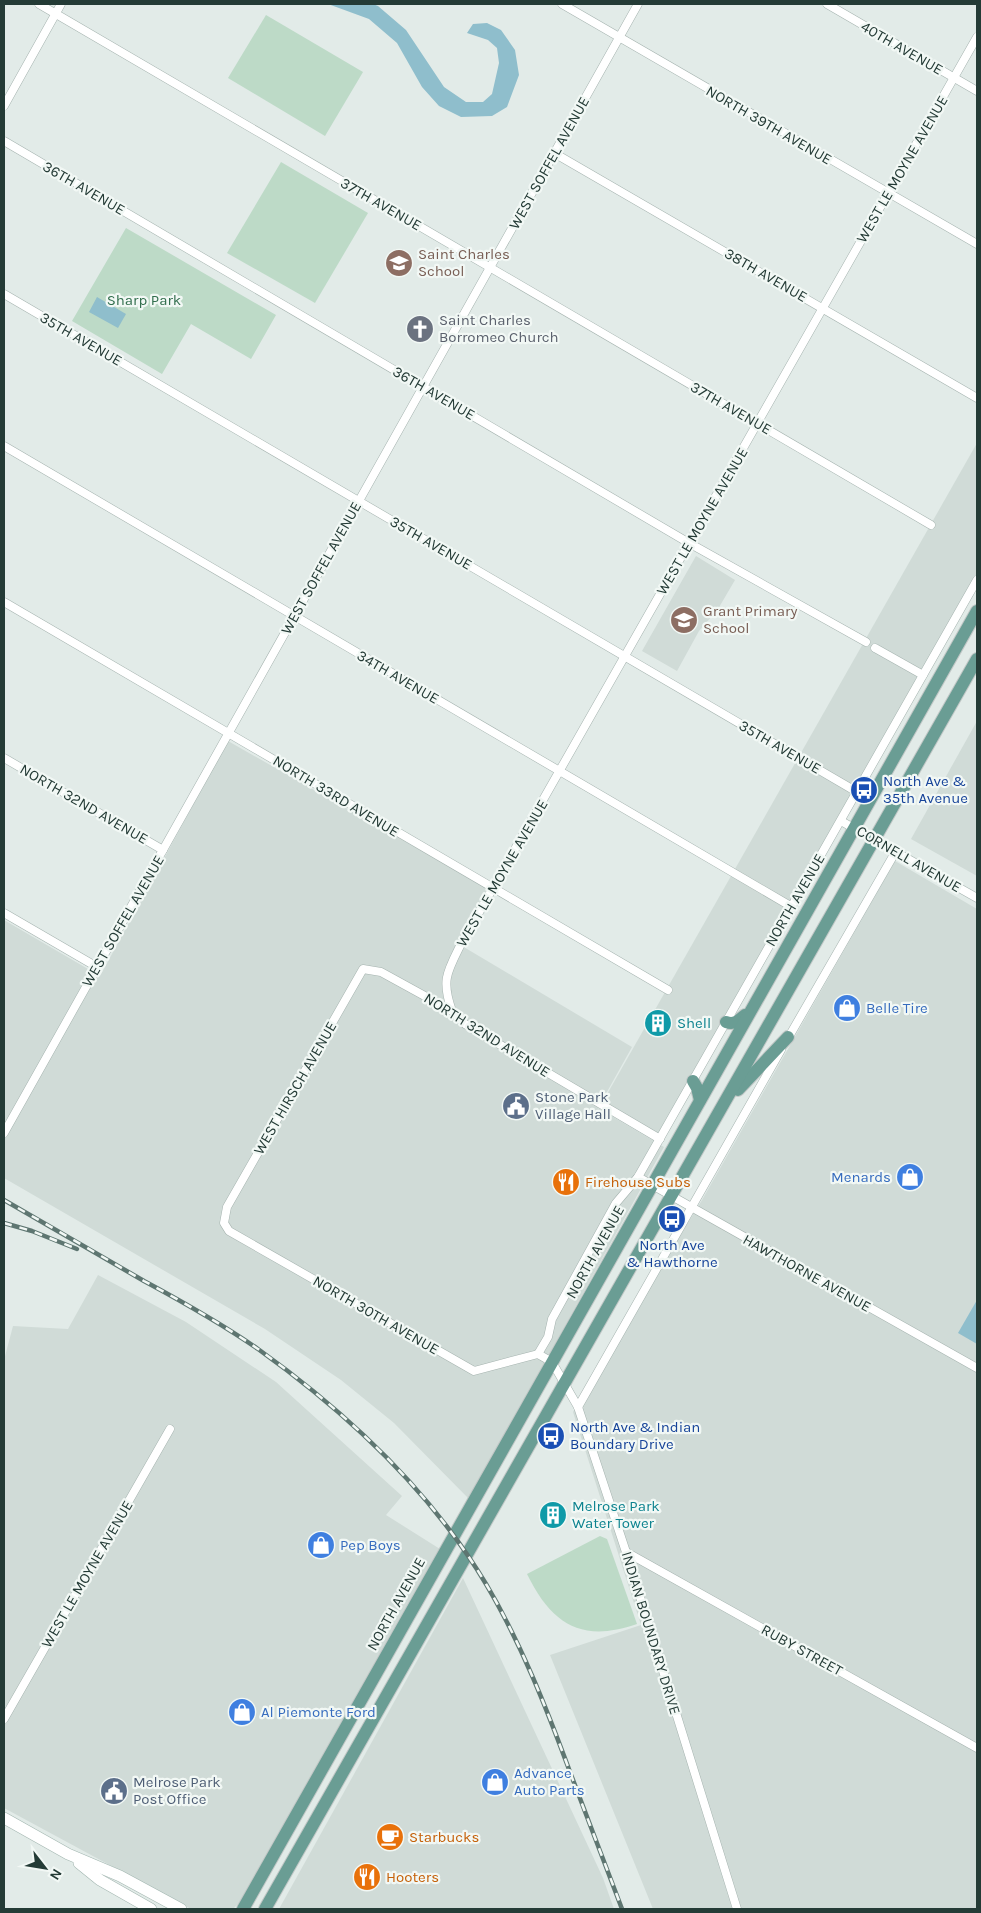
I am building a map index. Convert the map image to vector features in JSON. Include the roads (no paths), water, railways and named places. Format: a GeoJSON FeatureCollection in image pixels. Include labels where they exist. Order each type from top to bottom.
{"type":"FeatureCollection","features":[{"type":"Feature","properties":{"kind":"main road","name":"NORTH AVENUE"},"geometry":{"type":"LineString","coordinates":[[243,1909],[977,611]]}},
{"type":"Feature","properties":{"kind":"main road"},"geometry":{"type":"LineString","coordinates":[[265,1909],[977,659]]}},
{"type":"Feature","properties":{"kind":"main road"},"geometry":{"type":"LineString","coordinates":[[722,1020],[731,1024],[751,1010]]}},
{"type":"Feature","properties":{"kind":"main road"},"geometry":{"type":"LineString","coordinates":[[718,1115],[741,1086],[788,1037]]}},
{"type":"Feature","properties":{"kind":"main road"},"geometry":{"type":"LineString","coordinates":[[693,1081],[700,1100]]}},
{"type":"Feature","properties":{"kind":"main road"},"geometry":{"type":"LineString","coordinates":[[327,1759],[346,1769]]}},
{"type":"Feature","properties":{"kind":"main road"},"geometry":{"type":"LineString","coordinates":[[4,1818],[68,1854],[120,1876],[181,1909]]}},
{"type":"Feature","properties":{"kind":"main road"},"geometry":{"type":"LineString","coordinates":[[289,1826],[307,1836]]}},
{"type":"Feature","properties":{"kind":"main road"},"geometry":{"type":"LineString","coordinates":[[68,1854],[100,1880],[151,1909]]}},
{"type":"Feature","properties":{"kind":"street","name":"37TH AVENUE"},"geometry":{"type":"LineString","coordinates":[[39,4],[931,525]]}},
{"type":"Feature","properties":{"kind":"street"},"geometry":{"type":"LineString","coordinates":[[4,106],[61,4]]}},
{"type":"Feature","properties":{"kind":"street","name":"NORTH 39TH AVENUE"},"geometry":{"type":"LineString","coordinates":[[562,4],[977,244]]}},
{"type":"Feature","properties":{"kind":"street","name":"WEST SOFFEL AVENUE"},"geometry":{"type":"LineString","coordinates":[[4,1133],[638,4]]}},
{"type":"Feature","properties":{"kind":"street","name":"40TH AVENUE"},"geometry":{"type":"LineString","coordinates":[[827,4],[977,91]]}},
{"type":"Feature","properties":{"kind":"street","name":"WEST LE MOYNE AVENUE"},"geometry":{"type":"LineString","coordinates":[[452,1011],[446,993],[447,971],[977,36]]}},
{"type":"Feature","properties":{"kind":"street","name":"36TH AVENUE"},"geometry":{"type":"LineString","coordinates":[[4,142],[689,543],[866,642]]}},
{"type":"Feature","properties":{"kind":"street","name":"38TH AVENUE"},"geometry":{"type":"LineString","coordinates":[[554,153],[977,398]]}},
{"type":"Feature","properties":{"kind":"street","name":"35TH AVENUE"},"geometry":{"type":"LineString","coordinates":[[4,294],[857,792]]}},
{"type":"Feature","properties":{"kind":"street","name":"34TH AVENUE"},"geometry":{"type":"LineString","coordinates":[[4,446],[792,907]]}},
{"type":"Feature","properties":{"kind":"street","name":"NORTH AVENUE"},"geometry":{"type":"LineString","coordinates":[[538,1354],[548,1337],[552,1319],[616,1203],[638,1177],[693,1081],[722,1020],[792,907],[977,580]]}},
{"type":"Feature","properties":{"kind":"street","name":"NORTH 33RD AVENUE"},"geometry":{"type":"LineString","coordinates":[[4,602],[668,990]]}},
{"type":"Feature","properties":{"kind":"street"},"geometry":{"type":"LineString","coordinates":[[876,648],[923,676]]}},
{"type":"Feature","properties":{"kind":"street","name":"NORTH 32ND AVENUE"},"geometry":{"type":"LineString","coordinates":[[4,758],[163,850]]}},
{"type":"Feature","properties":{"kind":"street","name":"CORNELL AVENUE"},"geometry":{"type":"LineString","coordinates":[[841,821],[977,898]]}},
{"type":"Feature","properties":{"kind":"street"},"geometry":{"type":"LineString","coordinates":[[578,1407],[896,851]]}},
{"type":"Feature","properties":{"kind":"street"},"geometry":{"type":"LineString","coordinates":[[4,913],[97,967]]}},
{"type":"Feature","properties":{"kind":"street","name":"NORTH 32ND AVENUE"},"geometry":{"type":"LineString","coordinates":[[363,969],[381,972],[452,1011],[465,1024],[660,1139]]}},
{"type":"Feature","properties":{"kind":"street","name":"WEST HIRSCH AVENUE"},"geometry":{"type":"LineString","coordinates":[[227,1207],[363,969]]}},
{"type":"Feature","properties":{"kind":"street","name":"HAWTHORNE AVENUE"},"geometry":{"type":"LineString","coordinates":[[638,1177],[977,1368]]}},
{"type":"Feature","properties":{"kind":"street","name":"NORTH 30TH AVENUE"},"geometry":{"type":"LineString","coordinates":[[227,1207],[224,1224],[229,1231],[474,1371],[538,1354]]}},
{"type":"Feature","properties":{"kind":"street"},"geometry":{"type":"LineString","coordinates":[[538,1354],[552,1362]]}},
{"type":"Feature","properties":{"kind":"street","name":"INDIAN BOUNDARY DRIVE"},"geometry":{"type":"LineString","coordinates":[[552,1362],[578,1407],[626,1552],[737,1909]]}},
{"type":"Feature","properties":{"kind":"street","name":"WEST LE MOYNE AVENUE"},"geometry":{"type":"LineString","coordinates":[[4,1719],[170,1429]]}},
{"type":"Feature","properties":{"kind":"street","name":"RUBY STREET"},"geometry":{"type":"LineString","coordinates":[[626,1552],[977,1748]]}},
{"type":"Feature","properties":{"kind":"water"},"geometry":{"type":"Polygon","coordinates":[[[328,4],[373,4],[378,6],[406,30],[444,87],[466,102],[483,102],[492,94],[499,63],[497,48],[488,40],[467,33],[473,24],[487,23],[501,30],[515,50],[519,75],[507,107],[492,116],[461,117],[439,106],[422,87],[397,43],[369,19],[328,4]]]}},
{"type":"Feature","properties":{"kind":"water"},"geometry":{"type":"Polygon","coordinates":[[[97,297],[126,314],[118,328],[89,312],[97,297]]]}},
{"type":"Feature","properties":{"kind":"water"},"geometry":{"type":"Polygon","coordinates":[[[977,1300],[977,1344],[958,1333],[977,1300]]]}},
{"type":"Feature","properties":{"kind":"railway"},"geometry":{"type":"LineString","coordinates":[[4,1200],[202,1314],[258,1349],[291,1373],[354,1426],[412,1485],[464,1549],[511,1629],[552,1724],[622,1909]]}},
{"type":"Feature","properties":{"kind":"railway"},"geometry":{"type":"LineString","coordinates":[[4,1223],[32,1231],[77,1249]]}},
{"type":"Feature","properties":{"kind":"place","name":"Saint Charles School"},"geometry":{"type":"Point","coordinates":[399,263]}},
{"type":"Feature","properties":{"kind":"place","name":"Saint Charles Borromeo Church"},"geometry":{"type":"Point","coordinates":[420,329]}},
{"type":"Feature","properties":{"kind":"place","name":"Grant Primary School"},"geometry":{"type":"Point","coordinates":[684,620]}},
{"type":"Feature","properties":{"kind":"place","name":"North Ave & 35th Avenue"},"geometry":{"type":"Point","coordinates":[864,790]}},
{"type":"Feature","properties":{"kind":"place","name":"Belle Tire"},"geometry":{"type":"Point","coordinates":[847,1008]}},
{"type":"Feature","properties":{"kind":"place","name":"Shell"},"geometry":{"type":"Point","coordinates":[658,1023]}},
{"type":"Feature","properties":{"kind":"place","name":"Stone Park Village Hall"},"geometry":{"type":"Point","coordinates":[516,1106]}},
{"type":"Feature","properties":{"kind":"place","name":"Menards"},"geometry":{"type":"Point","coordinates":[910,1177]}},
{"type":"Feature","properties":{"kind":"place","name":"Firehouse Subs"},"geometry":{"type":"Point","coordinates":[566,1182]}},
{"type":"Feature","properties":{"kind":"place","name":"North Ave & Hawthorne"},"geometry":{"type":"Point","coordinates":[672,1219]}},
{"type":"Feature","properties":{"kind":"place","name":"North Ave & Indian Boundary Drive"},"geometry":{"type":"Point","coordinates":[551,1436]}},
{"type":"Feature","properties":{"kind":"place","name":"Melrose Park Water Tower"},"geometry":{"type":"Point","coordinates":[553,1515]}},
{"type":"Feature","properties":{"kind":"place","name":"Pep Boys"},"geometry":{"type":"Point","coordinates":[321,1545]}},
{"type":"Feature","properties":{"kind":"place","name":"Al Piemonte Ford"},"geometry":{"type":"Point","coordinates":[242,1712]}},
{"type":"Feature","properties":{"kind":"place","name":"Advance Auto Parts"},"geometry":{"type":"Point","coordinates":[495,1782]}},
{"type":"Feature","properties":{"kind":"place","name":"Melrose Park Post Office"},"geometry":{"type":"Point","coordinates":[114,1791]}},
{"type":"Feature","properties":{"kind":"place","name":"Starbucks"},"geometry":{"type":"Point","coordinates":[390,1837]}},
{"type":"Feature","properties":{"kind":"place","name":"Hooters"},"geometry":{"type":"Point","coordinates":[367,1877]}},
{"type":"Feature","properties":{"kind":"park label","name":"Sharp Park"},"geometry":{"type":"Point","coordinates":[144,300]}}]}
